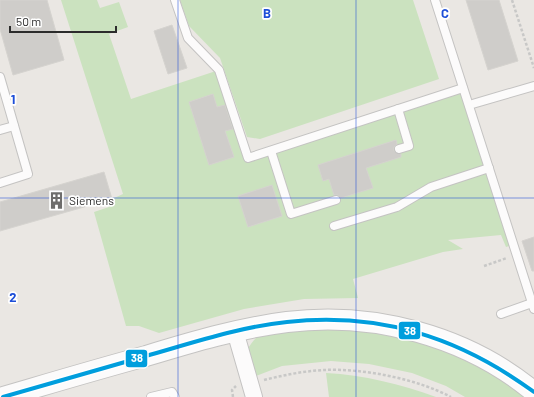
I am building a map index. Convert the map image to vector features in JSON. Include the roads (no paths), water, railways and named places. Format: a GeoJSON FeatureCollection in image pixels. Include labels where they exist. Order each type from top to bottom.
{"type":"FeatureCollection","features":[{"type":"Feature","properties":{"kind":"street"},"geometry":{"type":"LineString","coordinates":[[3,397],[235,331],[288,322],[340,320],[384,323],[429,335],[460,347],[496,365],[532,387]]}},
{"type":"Feature","properties":{"kind":"street"},"geometry":{"type":"LineString","coordinates":[[235,331],[252,390]]}},
{"type":"Feature","properties":{"kind":"lane"},"geometry":{"type":"LineString","coordinates":[[175,0],[188,38],[219,70],[248,158],[463,88]]}},
{"type":"Feature","properties":{"kind":"lane"},"geometry":{"type":"LineString","coordinates":[[435,0],[533,306],[501,314]]}},
{"type":"Feature","properties":{"kind":"lane"},"geometry":{"type":"LineString","coordinates":[[0,77],[28,174],[0,182]]}},
{"type":"Feature","properties":{"kind":"lane"},"geometry":{"type":"LineString","coordinates":[[469,105],[534,86]]}},
{"type":"Feature","properties":{"kind":"lane"},"geometry":{"type":"LineString","coordinates":[[398,109],[409,146],[399,149]]}},
{"type":"Feature","properties":{"kind":"lane"},"geometry":{"type":"LineString","coordinates":[[0,130],[14,126]]}},
{"type":"Feature","properties":{"kind":"lane"},"geometry":{"type":"LineString","coordinates":[[271,151],[291,214],[336,200]]}},
{"type":"Feature","properties":{"kind":"lane"},"geometry":{"type":"LineString","coordinates":[[334,226],[397,207],[431,187],[489,168]]}},
{"type":"Feature","properties":{"kind":"lane"},"geometry":{"type":"LineString","coordinates":[[150,397],[172,392],[176,397]]}},
{"type":"Feature","properties":{"kind":"place","name":"Siemens"},"geometry":{"type":"Point","coordinates":[56,200]}}]}
